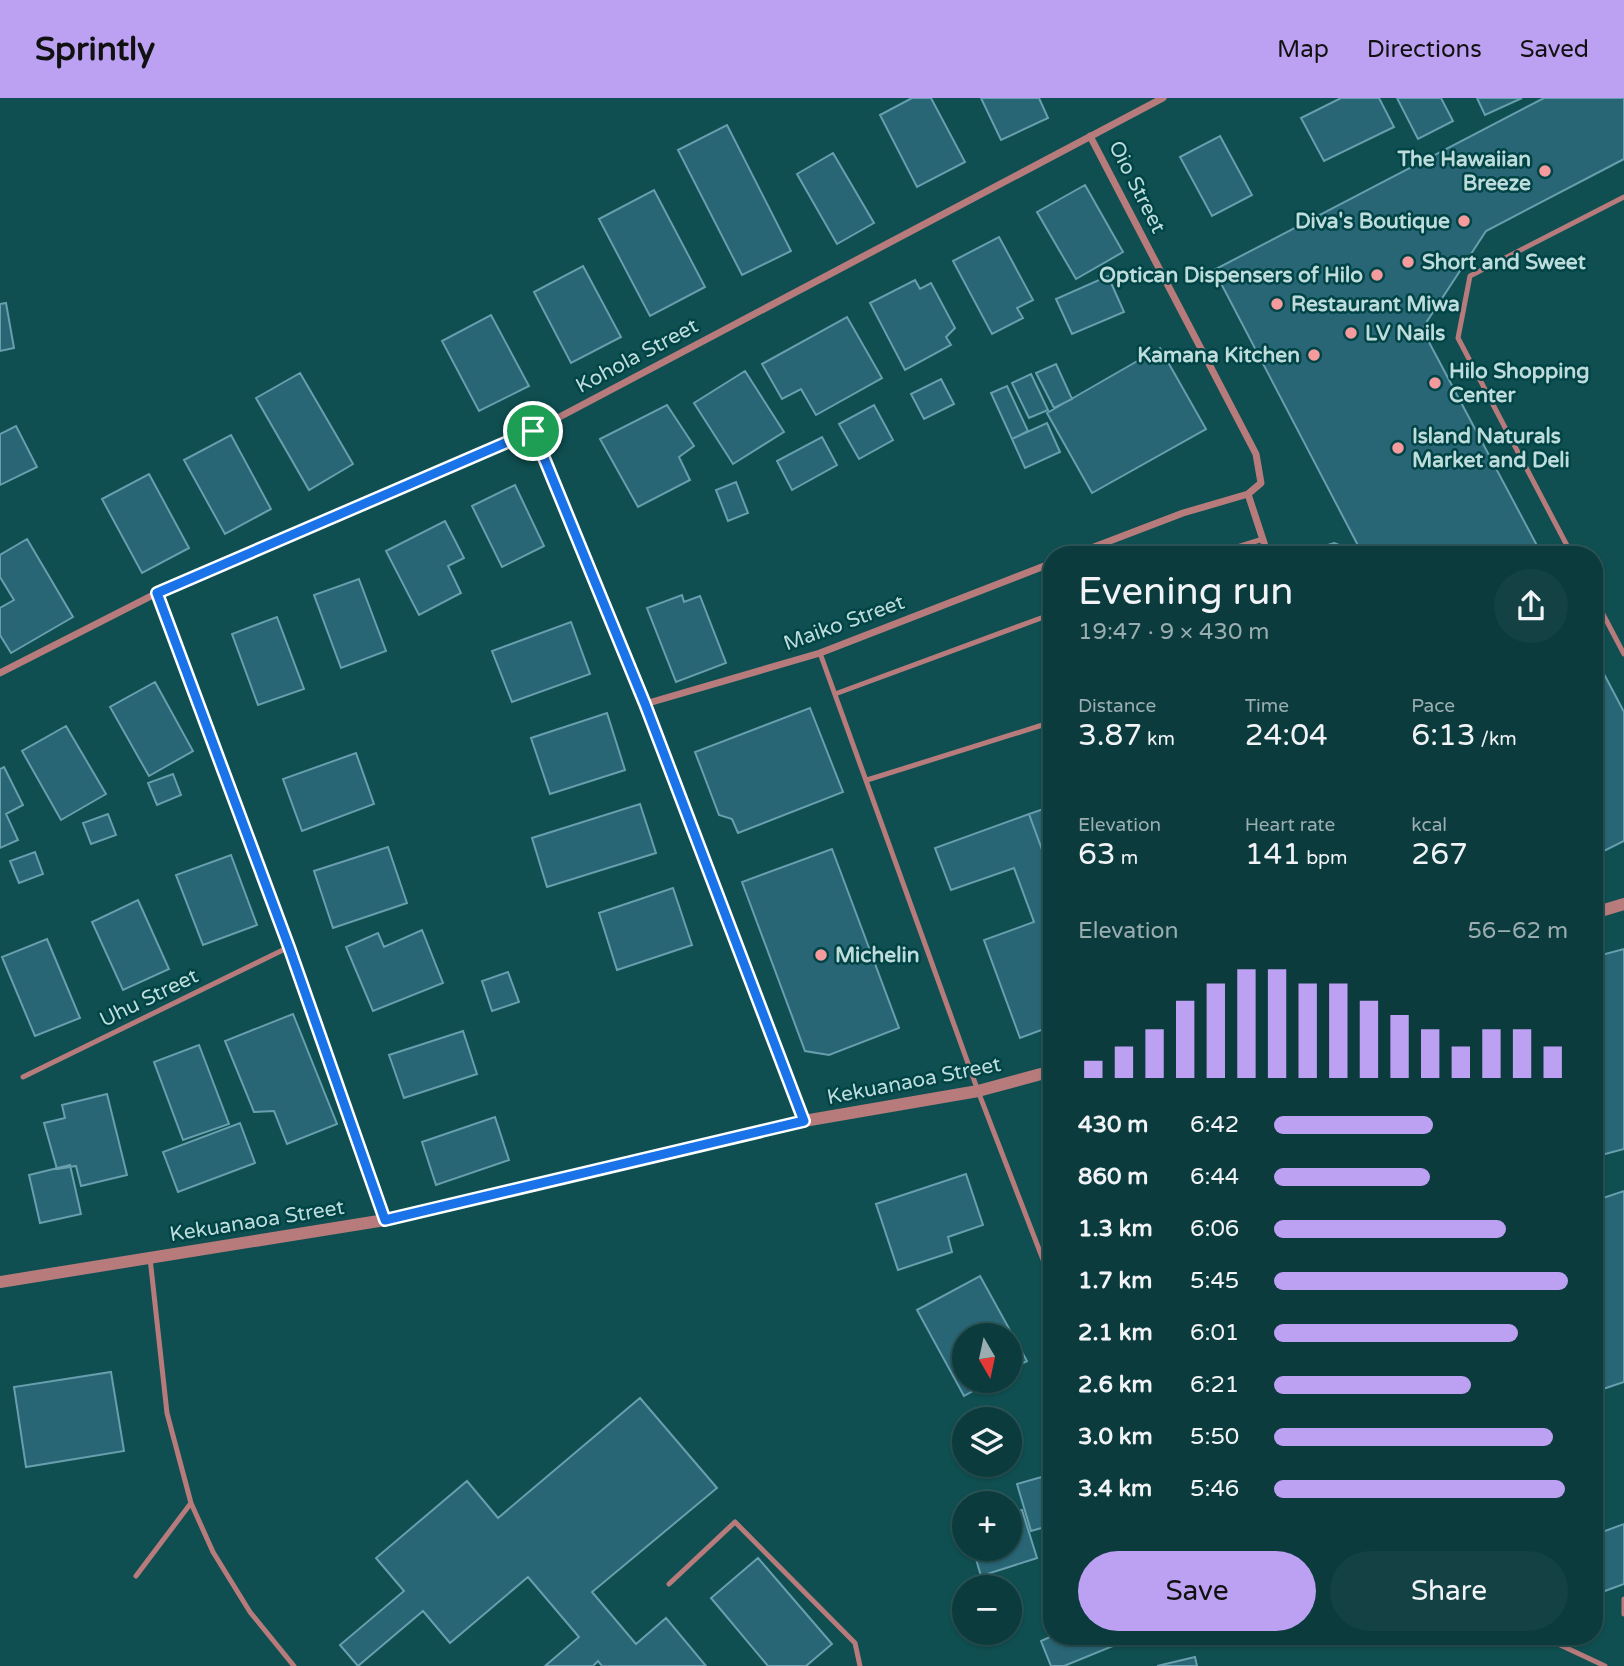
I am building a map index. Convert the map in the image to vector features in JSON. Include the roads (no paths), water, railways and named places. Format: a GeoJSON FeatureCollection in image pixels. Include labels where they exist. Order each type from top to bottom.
{"type":"FeatureCollection","features":[{"type":"Feature","properties":{"kind":"street","name":"Kohola Street"},"geometry":{"type":"LineString","coordinates":[[0,673],[157,593],[533,431],[1163,98]]}},
{"type":"Feature","properties":{"kind":"street","name":"Oio Street"},"geometry":{"type":"LineString","coordinates":[[1090,136],[1256,454],[1261,483],[1248,494]]}},
{"type":"Feature","properties":{"kind":"street"},"geometry":{"type":"LineString","coordinates":[[533,431],[645,704],[804,1121]]}},
{"type":"Feature","properties":{"kind":"street"},"geometry":{"type":"LineString","coordinates":[[1097,546],[1183,513],[1248,494],[1265,546]]}},
{"type":"Feature","properties":{"kind":"street","name":"Maiko Street"},"geometry":{"type":"LineString","coordinates":[[645,704],[820,653],[1043,566]]}},
{"type":"Feature","properties":{"kind":"street"},"geometry":{"type":"LineString","coordinates":[[157,593],[289,947],[385,1220]]}},
{"type":"Feature","properties":{"kind":"street"},"geometry":{"type":"LineString","coordinates":[[1603,911],[1624,904]]}},
{"type":"Feature","properties":{"kind":"street","name":"Kekuanaoa Street"},"geometry":{"type":"LineString","coordinates":[[0,1282],[385,1220],[804,1121],[978,1091],[1043,1073]]}},
{"type":"Feature","properties":{"kind":"lane"},"geometry":{"type":"LineString","coordinates":[[1567,546],[1458,338],[1470,276],[1624,197]]}},
{"type":"Feature","properties":{"kind":"lane"},"geometry":{"type":"LineString","coordinates":[[1241,546],[1263,539]]}},
{"type":"Feature","properties":{"kind":"lane"},"geometry":{"type":"LineString","coordinates":[[1603,614],[1624,654]]}},
{"type":"Feature","properties":{"kind":"lane"},"geometry":{"type":"LineString","coordinates":[[835,694],[1043,617]]}},
{"type":"Feature","properties":{"kind":"lane"},"geometry":{"type":"LineString","coordinates":[[820,653],[978,1091],[1043,1260]]}},
{"type":"Feature","properties":{"kind":"lane"},"geometry":{"type":"LineString","coordinates":[[867,780],[1043,725]]}},
{"type":"Feature","properties":{"kind":"lane","name":"Uhu Street"},"geometry":{"type":"LineString","coordinates":[[23,1077],[289,947]]}},
{"type":"Feature","properties":{"kind":"lane"},"geometry":{"type":"LineString","coordinates":[[150,1258],[167,1413],[191,1503],[213,1552],[250,1612],[294,1666]]}},
{"type":"Feature","properties":{"kind":"lane"},"geometry":{"type":"LineString","coordinates":[[136,1576],[191,1503]]}},
{"type":"Feature","properties":{"kind":"lane"},"geometry":{"type":"LineString","coordinates":[[669,1584],[735,1522],[855,1643],[860,1666]]}},
{"type":"Feature","properties":{"kind":"lane"},"geometry":{"type":"LineString","coordinates":[[1624,1599],[1624,1614]]}},
{"type":"Feature","properties":{"kind":"lane"},"geometry":{"type":"LineString","coordinates":[[1560,1645],[1605,1666]]}},
{"type":"Feature","properties":{"kind":"place","name":"The Hawaiian Breeze"},"geometry":{"type":"Point","coordinates":[1545,171]}},
{"type":"Feature","properties":{"kind":"place","name":"Diva's Boutique"},"geometry":{"type":"Point","coordinates":[1464,221]}},
{"type":"Feature","properties":{"kind":"place","name":"Short and Sweet"},"geometry":{"type":"Point","coordinates":[1408,262]}},
{"type":"Feature","properties":{"kind":"place","name":"Optican Dispensers of Hilo"},"geometry":{"type":"Point","coordinates":[1377,275]}},
{"type":"Feature","properties":{"kind":"place","name":"Restaurant Miwa"},"geometry":{"type":"Point","coordinates":[1277,304]}},
{"type":"Feature","properties":{"kind":"place","name":"LV Nails"},"geometry":{"type":"Point","coordinates":[1351,333]}},
{"type":"Feature","properties":{"kind":"place","name":"Kamana Kitchen"},"geometry":{"type":"Point","coordinates":[1314,355]}},
{"type":"Feature","properties":{"kind":"place","name":"Hilo Shopping Center"},"geometry":{"type":"Point","coordinates":[1435,383]}},
{"type":"Feature","properties":{"kind":"place","name":"Island Naturals Market and Deli"},"geometry":{"type":"Point","coordinates":[1398,448]}},
{"type":"Feature","properties":{"kind":"place","name":"Michelin"},"geometry":{"type":"Point","coordinates":[821,955]}}]}
